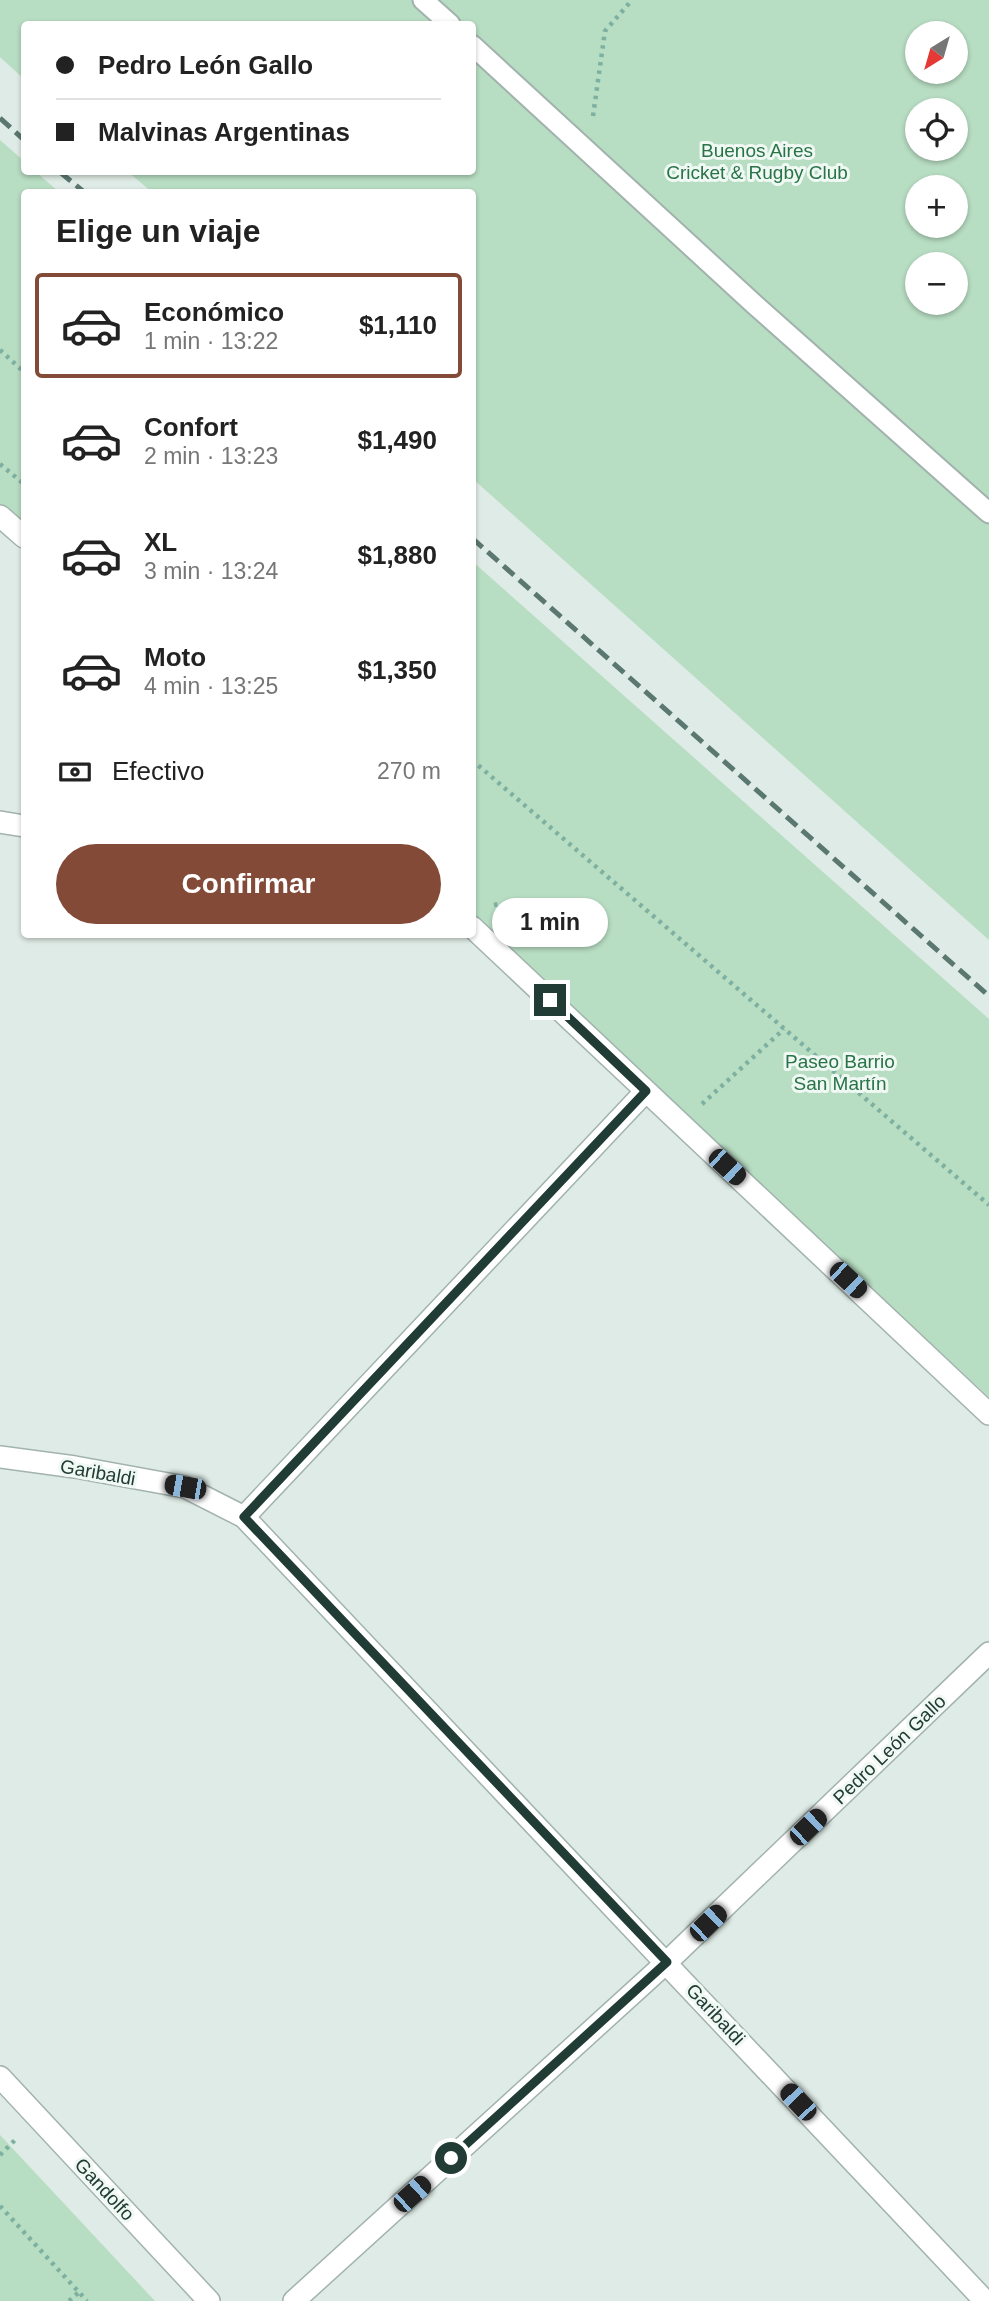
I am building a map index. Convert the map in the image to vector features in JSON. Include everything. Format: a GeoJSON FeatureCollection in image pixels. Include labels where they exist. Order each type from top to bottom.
{"type":"FeatureCollection","features":[{"type":"Feature","properties":{"kind":"street"},"geometry":{"type":"LineString","coordinates":[[0,516],[21,534]]}},
{"type":"Feature","properties":{"kind":"street"},"geometry":{"type":"LineString","coordinates":[[0,822],[21,826]]}},
{"type":"Feature","properties":{"kind":"street"},"geometry":{"type":"LineString","coordinates":[[476,931],[989,1413]]}},
{"type":"Feature","properties":{"kind":"street"},"geometry":{"type":"LineString","coordinates":[[244,1517],[646,1091]]}},
{"type":"Feature","properties":{"kind":"street","name":"Garibaldi"},"geometry":{"type":"LineString","coordinates":[[0,1457],[75,1466],[185,1487],[244,1517],[985,2301]]}},
{"type":"Feature","properties":{"kind":"street","name":"Pedro León Gallo"},"geometry":{"type":"LineString","coordinates":[[294,2301],[667,1962],[989,1653]]}},
{"type":"Feature","properties":{"kind":"street","name":"Gandolfo"},"geometry":{"type":"LineString","coordinates":[[0,2077],[209,2301]]}},
{"type":"Feature","properties":{"kind":"lane"},"geometry":{"type":"LineString","coordinates":[[423,0],[447,21]]}},
{"type":"Feature","properties":{"kind":"lane"},"geometry":{"type":"LineString","coordinates":[[476,49],[989,513]]}},
{"type":"Feature","properties":{"kind":"path"},"geometry":{"type":"LineString","coordinates":[[588,152],[605,31],[632,0]]}},
{"type":"Feature","properties":{"kind":"path"},"geometry":{"type":"LineString","coordinates":[[0,350],[21,369]]}},
{"type":"Feature","properties":{"kind":"path"},"geometry":{"type":"LineString","coordinates":[[0,464],[21,482]]}},
{"type":"Feature","properties":{"kind":"path"},"geometry":{"type":"LineString","coordinates":[[476,763],[989,1205]]}},
{"type":"Feature","properties":{"kind":"path"},"geometry":{"type":"LineString","coordinates":[[700,1106],[784,1029]]}},
{"type":"Feature","properties":{"kind":"path"},"geometry":{"type":"LineString","coordinates":[[0,2206],[87,2301]]}},
{"type":"Feature","properties":{"kind":"path"},"geometry":{"type":"LineString","coordinates":[[69,2301],[79,2292]]}},
{"type":"Feature","properties":{"kind":"green space","name":"Buenos Aires Cricket & Rugby Club"},"geometry":{"type":"Polygon","coordinates":[[[0,0],[989,0],[989,940],[476,482],[476,189],[148,189],[132,175],[476,175],[476,21],[21,21],[21,76],[0,57],[0,0]]]}},
{"type":"Feature","properties":{"kind":"green space"},"geometry":{"type":"Polygon","coordinates":[[[0,140],[21,158],[21,175],[39,175],[56,189],[21,189],[21,522],[0,504],[0,140]]]}},
{"type":"Feature","properties":{"kind":"green space","name":"Paseo Barrio San Martín"},"geometry":{"type":"Polygon","coordinates":[[[476,565],[989,1019],[989,1397],[476,923],[476,565]]]}},
{"type":"Feature","properties":{"kind":"green space"},"geometry":{"type":"Polygon","coordinates":[[[0,2135],[155,2301],[0,2301],[0,2135]]]}},
{"type":"Feature","properties":{"kind":"railway"},"geometry":{"type":"LineString","coordinates":[[0,118],[21,137]]}},
{"type":"Feature","properties":{"kind":"railway"},"geometry":{"type":"LineString","coordinates":[[64,175],[80,189]]}},
{"type":"Feature","properties":{"kind":"railway"},"geometry":{"type":"LineString","coordinates":[[476,542],[989,996]]}},
{"type":"Feature","properties":{"kind":"route"},"geometry":{"type":"LineString","coordinates":[[451,2158],[667,1962],[244,1517],[646,1091],[550,1000]]}}]}
